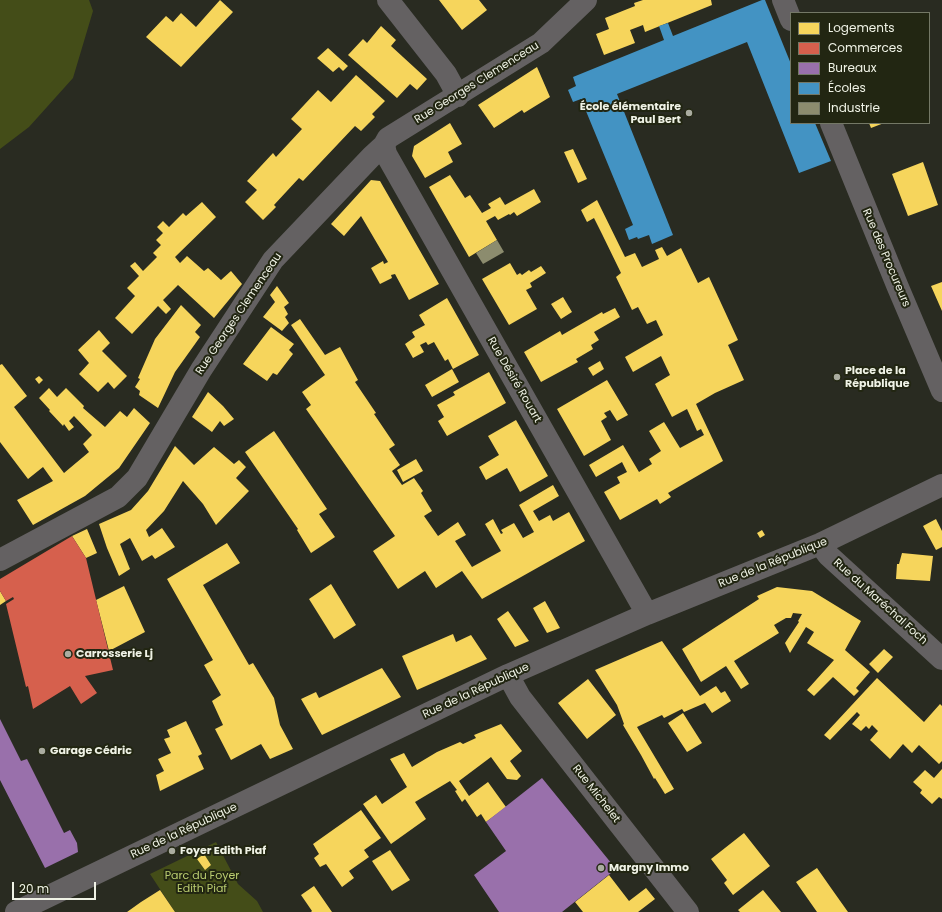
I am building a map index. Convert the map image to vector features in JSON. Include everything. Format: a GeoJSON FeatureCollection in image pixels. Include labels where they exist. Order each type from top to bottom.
{"type":"FeatureCollection","features":[{"type":"Feature","properties":{"kind":"street"},"geometry":{"type":"LineString","coordinates":[[388,0],[446,74],[458,96]]}},
{"type":"Feature","properties":{"kind":"street","name":"Rue Georges Clemenceau"},"geometry":{"type":"LineString","coordinates":[[0,560],[118,498],[137,478],[201,370],[273,260],[384,145],[388,138],[458,96],[541,43],[586,0]]}},
{"type":"Feature","properties":{"kind":"street"},"geometry":{"type":"LineString","coordinates":[[783,0],[790,18]]}},
{"type":"Feature","properties":{"kind":"street","name":"Rue des Procureurs"},"geometry":{"type":"LineString","coordinates":[[831,124],[942,391]]}},
{"type":"Feature","properties":{"kind":"street","name":"Rue Désiré Rouart"},"geometry":{"type":"LineString","coordinates":[[384,145],[386,154],[647,614]]}},
{"type":"Feature","properties":{"kind":"street","name":"Rue de la République"},"geometry":{"type":"LineString","coordinates":[[16,912],[508,675],[647,614],[820,544],[942,485]]}},
{"type":"Feature","properties":{"kind":"street","name":"Rue du Maréchal Foch"},"geometry":{"type":"LineString","coordinates":[[820,544],[828,555],[942,659]]}},
{"type":"Feature","properties":{"kind":"street","name":"Rue Michelet"},"geometry":{"type":"LineString","coordinates":[[508,675],[520,697],[688,912]]}},
{"type":"Feature","properties":{"kind":"green space"},"geometry":{"type":"Polygon","coordinates":[[[0,0],[89,0],[93,11],[73,78],[29,127],[0,149],[0,0]]]}},
{"type":"Feature","properties":{"kind":"green space","name":"Parc du Foyer Edith Piaf"},"geometry":{"type":"Polygon","coordinates":[[[216,842],[238,884],[257,901],[263,912],[175,912],[150,874],[216,842]]]}},
{"type":"Feature","properties":{"kind":"building: Logements"},"geometry":{"type":"Polygon","coordinates":[[[220,0],[233,12],[181,67],[146,37],[166,16],[173,22],[181,13],[196,27],[220,0]]]}},
{"type":"Feature","properties":{"kind":"building: Logements"},"geometry":{"type":"Polygon","coordinates":[[[439,0],[479,0],[487,10],[462,30],[439,0]]]}},
{"type":"Feature","properties":{"kind":"building: Logements"},"geometry":{"type":"Polygon","coordinates":[[[643,0],[711,0],[712,5],[645,32],[643,25],[630,30],[635,43],[604,55],[596,34],[609,29],[605,18],[635,6],[634,3],[643,0]]]}},
{"type":"Feature","properties":{"kind":"building: Logements"},"geometry":{"type":"Polygon","coordinates":[[[381,26],[396,40],[391,46],[427,79],[417,90],[410,84],[397,98],[348,55],[363,39],[367,43],[381,26]]]}},
{"type":"Feature","properties":{"kind":"building: Logements"},"geometry":{"type":"Polygon","coordinates":[[[328,48],[348,66],[343,71],[339,67],[333,72],[317,58],[328,48]]]}},
{"type":"Feature","properties":{"kind":"building: Logements"},"geometry":{"type":"Polygon","coordinates":[[[537,67],[550,97],[524,113],[522,110],[494,128],[478,105],[537,67]]]}},
{"type":"Feature","properties":{"kind":"building: Logements"},"geometry":{"type":"Polygon","coordinates":[[[356,75],[385,101],[372,114],[375,117],[361,131],[355,126],[303,181],[299,178],[274,205],[276,207],[263,220],[245,202],[257,190],[247,181],[273,153],[276,157],[302,129],[291,119],[318,90],[331,102],[356,75]]]}},
{"type":"Feature","properties":{"kind":"building: Logements"},"geometry":{"type":"Polygon","coordinates":[[[450,123],[462,144],[448,152],[453,162],[425,178],[412,156],[414,146],[450,123]]]}},
{"type":"Feature","properties":{"kind":"building: Logements"},"geometry":{"type":"Polygon","coordinates":[[[869,124],[881,124],[871,128],[869,124]]]}},
{"type":"Feature","properties":{"kind":"building: Logements"},"geometry":{"type":"Polygon","coordinates":[[[573,149],[587,179],[578,183],[564,152],[573,149]]]}},
{"type":"Feature","properties":{"kind":"building: Logements"},"geometry":{"type":"Polygon","coordinates":[[[923,162],[938,205],[908,216],[892,174],[923,162]]]}},
{"type":"Feature","properties":{"kind":"building: Logements"},"geometry":{"type":"Polygon","coordinates":[[[450,175],[465,198],[470,195],[482,213],[491,208],[488,204],[500,197],[505,205],[534,189],[541,202],[517,216],[514,212],[498,220],[495,216],[486,221],[497,240],[469,257],[429,187],[450,175]]]}},
{"type":"Feature","properties":{"kind":"building: Logements"},"geometry":{"type":"Polygon","coordinates":[[[371,180],[380,181],[439,284],[409,300],[395,274],[391,275],[392,278],[380,284],[371,268],[383,261],[384,264],[388,262],[361,216],[344,236],[331,224],[371,180]]]}},
{"type":"Feature","properties":{"kind":"building: Logements"},"geometry":{"type":"Polygon","coordinates":[[[597,200],[625,257],[635,253],[642,267],[659,259],[655,250],[662,247],[667,256],[681,248],[698,283],[709,277],[738,340],[728,345],[744,380],[715,393],[696,404],[723,461],[668,493],[671,497],[660,504],[657,499],[620,520],[604,492],[620,483],[617,477],[627,472],[622,462],[596,477],[589,465],[623,445],[639,472],[652,464],[649,459],[661,451],[649,431],[664,422],[680,448],[704,435],[701,429],[697,431],[687,409],[672,417],[655,384],[670,375],[661,356],[633,372],[625,357],[663,335],[656,320],[647,324],[638,307],[632,310],[616,277],[621,273],[594,218],[587,222],[581,210],[597,200]]]}},
{"type":"Feature","properties":{"kind":"building: Logements"},"geometry":{"type":"Polygon","coordinates":[[[202,202],[216,217],[175,257],[180,263],[187,256],[204,271],[208,268],[221,280],[231,271],[242,284],[214,318],[178,285],[163,300],[171,309],[166,314],[158,306],[132,334],[115,318],[135,296],[127,288],[139,276],[130,266],[135,262],[143,271],[157,257],[153,253],[161,245],[156,240],[163,233],[157,227],[163,221],[169,227],[183,213],[186,216],[202,202]]]}},
{"type":"Feature","properties":{"kind":"building: Logements"},"geometry":{"type":"Polygon","coordinates":[[[510,263],[517,275],[520,273],[522,275],[529,270],[531,272],[541,266],[546,273],[530,283],[532,287],[526,290],[537,309],[509,325],[482,279],[510,263]]]}},
{"type":"Feature","properties":{"kind":"building: Logements"},"geometry":{"type":"Polygon","coordinates":[[[942,282],[942,311],[931,286],[942,282]]]}},
{"type":"Feature","properties":{"kind":"building: Logements"},"geometry":{"type":"Polygon","coordinates":[[[277,286],[289,303],[284,307],[288,314],[285,317],[289,323],[282,331],[263,317],[275,302],[270,295],[277,286]]]}},
{"type":"Feature","properties":{"kind":"building: Logements"},"geometry":{"type":"Polygon","coordinates":[[[563,297],[572,312],[561,319],[551,304],[563,297]]]}},
{"type":"Feature","properties":{"kind":"building: Logements"},"geometry":{"type":"Polygon","coordinates":[[[447,298],[479,355],[453,369],[448,359],[445,361],[434,342],[428,345],[426,342],[420,345],[424,352],[413,358],[405,344],[415,337],[412,332],[425,325],[419,315],[447,298]]]}},
{"type":"Feature","properties":{"kind":"building: Logements"},"geometry":{"type":"Polygon","coordinates":[[[181,305],[201,325],[195,332],[200,337],[175,372],[158,408],[139,395],[140,391],[135,387],[140,379],[138,378],[155,339],[181,305]]]}},
{"type":"Feature","properties":{"kind":"building: Logements"},"geometry":{"type":"Polygon","coordinates":[[[615,308],[620,317],[594,332],[599,340],[591,345],[593,349],[576,359],[578,362],[541,382],[524,352],[560,331],[562,335],[602,312],[603,314],[615,308]]]}},
{"type":"Feature","properties":{"kind":"building: Logements"},"geometry":{"type":"Polygon","coordinates":[[[300,319],[325,355],[340,347],[358,380],[355,382],[395,445],[389,449],[400,465],[392,471],[402,485],[414,478],[423,491],[421,493],[432,511],[424,516],[438,536],[458,522],[466,535],[455,541],[472,567],[501,551],[485,524],[493,519],[501,534],[503,533],[501,530],[514,523],[523,538],[534,532],[519,505],[553,485],[559,496],[533,511],[539,521],[550,515],[553,521],[569,512],[585,541],[482,599],[462,571],[436,588],[425,571],[398,589],[373,551],[395,536],[306,409],[311,405],[302,392],[325,375],[291,325],[300,319]]]}},
{"type":"Feature","properties":{"kind":"building: Logements"},"geometry":{"type":"Polygon","coordinates":[[[271,327],[294,344],[289,350],[293,354],[277,375],[273,373],[267,381],[243,364],[271,327]]]}},
{"type":"Feature","properties":{"kind":"building: Logements"},"geometry":{"type":"Polygon","coordinates":[[[99,330],[110,343],[102,351],[127,376],[114,389],[108,382],[98,392],[79,374],[89,363],[78,350],[99,330]]]}},
{"type":"Feature","properties":{"kind":"building: Logements"},"geometry":{"type":"Polygon","coordinates":[[[600,361],[604,369],[593,376],[588,368],[600,361]]]}},
{"type":"Feature","properties":{"kind":"building: Logements"},"geometry":{"type":"Polygon","coordinates":[[[2,364],[27,396],[14,407],[64,473],[89,452],[83,444],[92,435],[74,416],[69,421],[74,427],[69,431],[64,424],[63,426],[49,411],[50,410],[39,398],[49,388],[57,397],[66,388],[84,406],[83,408],[105,427],[120,411],[127,417],[134,408],[150,423],[119,468],[85,496],[33,525],[17,500],[53,481],[43,467],[28,479],[0,442],[0,365],[2,364]]]}},
{"type":"Feature","properties":{"kind":"building: Logements"},"geometry":{"type":"Polygon","coordinates":[[[452,369],[459,382],[432,397],[425,385],[452,369]]]}},
{"type":"Feature","properties":{"kind":"building: Logements"},"geometry":{"type":"Polygon","coordinates":[[[489,372],[506,403],[447,436],[438,421],[444,417],[437,405],[455,395],[453,392],[489,372]]]}},
{"type":"Feature","properties":{"kind":"building: Logements"},"geometry":{"type":"Polygon","coordinates":[[[39,376],[43,380],[39,384],[35,379],[39,376]]]}},
{"type":"Feature","properties":{"kind":"building: Logements"},"geometry":{"type":"Polygon","coordinates":[[[607,380],[628,415],[617,421],[610,410],[604,413],[607,417],[601,421],[611,440],[584,456],[557,409],[607,380]]]}},
{"type":"Feature","properties":{"kind":"building: Logements"},"geometry":{"type":"Polygon","coordinates":[[[208,392],[234,419],[224,426],[220,421],[212,432],[192,417],[208,392]]]}},
{"type":"Feature","properties":{"kind":"building: Logements"},"geometry":{"type":"Polygon","coordinates":[[[516,420],[548,476],[520,492],[507,468],[486,480],[479,467],[499,455],[488,436],[516,420]]]}},
{"type":"Feature","properties":{"kind":"building: Logements"},"geometry":{"type":"Polygon","coordinates":[[[274,431],[327,509],[319,514],[335,537],[311,553],[297,530],[298,529],[245,452],[274,431]]]}},
{"type":"Feature","properties":{"kind":"building: Logements"},"geometry":{"type":"Polygon","coordinates":[[[175,446],[194,465],[214,447],[234,464],[239,460],[246,467],[236,478],[249,491],[216,525],[203,504],[183,481],[164,511],[146,530],[149,537],[162,528],[175,547],[155,559],[152,555],[142,561],[130,538],[120,544],[130,569],[119,576],[99,524],[131,510],[148,491],[175,446]]]}},
{"type":"Feature","properties":{"kind":"building: Logements"},"geometry":{"type":"Polygon","coordinates":[[[416,459],[423,471],[403,482],[397,470],[416,459]]]}},
{"type":"Feature","properties":{"kind":"building: Logements"},"geometry":{"type":"Polygon","coordinates":[[[936,519],[942,531],[942,547],[936,550],[923,526],[936,519]]]}},
{"type":"Feature","properties":{"kind":"building: Logements"},"geometry":{"type":"Polygon","coordinates":[[[87,529],[97,553],[86,558],[72,536],[87,529]]]}},
{"type":"Feature","properties":{"kind":"building: Logements"},"geometry":{"type":"Polygon","coordinates":[[[762,530],[765,535],[760,538],[757,533],[762,530]]]}},
{"type":"Feature","properties":{"kind":"building: Logements"},"geometry":{"type":"Polygon","coordinates":[[[227,543],[240,563],[203,585],[249,665],[253,663],[274,698],[280,725],[293,749],[270,759],[261,744],[231,760],[215,729],[223,725],[212,701],[221,695],[204,665],[213,660],[167,579],[227,543]]]}},
{"type":"Feature","properties":{"kind":"building: Logements"},"geometry":{"type":"Polygon","coordinates":[[[902,553],[933,556],[930,581],[896,579],[897,564],[899,564],[902,553]]]}},
{"type":"Feature","properties":{"kind":"building: Logements"},"geometry":{"type":"Polygon","coordinates":[[[331,584],[356,625],[334,639],[309,599],[331,584]]]}},
{"type":"Feature","properties":{"kind":"building: Logements"},"geometry":{"type":"Polygon","coordinates":[[[124,586],[145,632],[109,651],[96,600],[124,586]]]}},
{"type":"Feature","properties":{"kind":"building: Logements"},"geometry":{"type":"Polygon","coordinates":[[[777,587],[812,591],[861,621],[845,650],[870,672],[856,688],[859,691],[854,696],[833,677],[814,696],[807,690],[834,660],[807,643],[814,632],[806,627],[790,653],[785,643],[799,622],[798,621],[802,614],[793,613],[791,618],[786,618],[774,625],[779,633],[734,661],[749,684],[741,689],[726,666],[701,682],[682,649],[759,599],[757,596],[777,587]]]}},
{"type":"Feature","properties":{"kind":"building: Logements"},"geometry":{"type":"Polygon","coordinates":[[[0,591],[6,601],[0,605],[0,591]]]}},
{"type":"Feature","properties":{"kind":"building: Logements"},"geometry":{"type":"Polygon","coordinates":[[[545,601],[560,628],[547,633],[533,608],[545,601]]]}},
{"type":"Feature","properties":{"kind":"building: Logements"},"geometry":{"type":"Polygon","coordinates":[[[508,611],[529,641],[515,647],[497,619],[508,611]]]}},
{"type":"Feature","properties":{"kind":"building: Logements"},"geometry":{"type":"Polygon","coordinates":[[[453,634],[456,642],[471,635],[487,659],[417,690],[402,656],[453,634]]]}},
{"type":"Feature","properties":{"kind":"building: Logements"},"geometry":{"type":"Polygon","coordinates":[[[662,641],[700,696],[716,686],[721,693],[725,691],[731,701],[712,713],[705,703],[684,712],[682,709],[664,718],[662,715],[637,727],[674,789],[665,794],[655,778],[654,779],[623,725],[624,724],[617,705],[595,670],[662,641]]]}},
{"type":"Feature","properties":{"kind":"building: Logements"},"geometry":{"type":"Polygon","coordinates":[[[884,649],[893,657],[878,673],[869,664],[884,649]]]}},
{"type":"Feature","properties":{"kind":"building: Logements"},"geometry":{"type":"Polygon","coordinates":[[[382,668],[401,697],[322,735],[301,699],[316,692],[319,698],[382,668]]]}},
{"type":"Feature","properties":{"kind":"building: Logements"},"geometry":{"type":"Polygon","coordinates":[[[877,678],[924,722],[940,704],[942,706],[942,761],[939,764],[919,745],[912,753],[903,744],[890,759],[870,740],[878,731],[872,725],[869,729],[866,726],[861,731],[852,724],[860,715],[857,712],[830,740],[824,735],[877,678]]]}},
{"type":"Feature","properties":{"kind":"building: Logements"},"geometry":{"type":"Polygon","coordinates":[[[588,679],[616,715],[587,739],[558,703],[588,679]]]}},
{"type":"Feature","properties":{"kind":"building: Logements"},"geometry":{"type":"Polygon","coordinates":[[[683,713],[702,743],[687,752],[668,723],[683,713]]]}},
{"type":"Feature","properties":{"kind":"building: Logements"},"geometry":{"type":"Polygon","coordinates":[[[186,721],[202,754],[198,756],[204,769],[160,791],[156,775],[164,771],[158,759],[171,753],[164,739],[170,737],[167,730],[186,721]]]}},
{"type":"Feature","properties":{"kind":"building: Logements"},"geometry":{"type":"Polygon","coordinates":[[[501,724],[522,751],[510,761],[521,776],[517,780],[507,779],[491,757],[459,781],[469,796],[488,782],[506,807],[486,822],[481,814],[477,817],[465,799],[462,802],[455,791],[457,790],[450,781],[415,802],[426,819],[391,844],[363,804],[376,795],[382,804],[407,787],[390,759],[404,753],[412,767],[437,752],[460,742],[463,744],[476,738],[474,735],[501,724]]]}},
{"type":"Feature","properties":{"kind":"building: Logements"},"geometry":{"type":"Polygon","coordinates":[[[942,769],[942,799],[939,797],[932,804],[920,793],[922,790],[913,782],[925,770],[934,778],[942,769]]]}},
{"type":"Feature","properties":{"kind":"building: Logements"},"geometry":{"type":"Polygon","coordinates":[[[361,810],[381,838],[364,850],[369,857],[349,871],[354,878],[342,887],[326,864],[320,867],[314,858],[319,854],[313,844],[361,810]]]}},
{"type":"Feature","properties":{"kind":"building: Logements"},"geometry":{"type":"Polygon","coordinates":[[[744,833],[770,866],[733,895],[724,883],[727,880],[711,859],[744,833]]]}},
{"type":"Feature","properties":{"kind":"building: Logements"},"geometry":{"type":"Polygon","coordinates":[[[390,850],[410,880],[392,891],[372,861],[390,850]]]}},
{"type":"Feature","properties":{"kind":"building: Logements"},"geometry":{"type":"Polygon","coordinates":[[[204,854],[211,865],[205,870],[197,859],[204,854]]]}},
{"type":"Feature","properties":{"kind":"building: Logements"},"geometry":{"type":"Polygon","coordinates":[[[817,868],[848,912],[817,912],[796,882],[817,868]]]}},
{"type":"Feature","properties":{"kind":"building: Logements"},"geometry":{"type":"Polygon","coordinates":[[[609,875],[629,901],[646,888],[655,899],[638,912],[583,912],[575,902],[609,875]]]}},
{"type":"Feature","properties":{"kind":"building: Logements"},"geometry":{"type":"Polygon","coordinates":[[[314,886],[332,912],[311,912],[312,911],[301,895],[314,886]]]}},
{"type":"Feature","properties":{"kind":"building: Logements"},"geometry":{"type":"Polygon","coordinates":[[[160,890],[175,912],[127,912],[141,902],[160,890]]]}},
{"type":"Feature","properties":{"kind":"building: Logements"},"geometry":{"type":"Polygon","coordinates":[[[763,890],[781,912],[740,912],[738,910],[763,890]]]}},
{"type":"Feature","properties":{"kind":"building: Commerces"},"geometry":{"type":"Polygon","coordinates":[[[72,536],[86,558],[113,670],[85,676],[97,693],[81,704],[70,686],[33,709],[28,686],[26,687],[6,604],[14,599],[13,597],[6,601],[0,591],[0,579],[72,536]]]}},
{"type":"Feature","properties":{"kind":"building: Bureaux"},"geometry":{"type":"Polygon","coordinates":[[[0,719],[21,761],[27,759],[64,833],[70,830],[77,843],[78,852],[45,868],[0,780],[0,719]]]}},
{"type":"Feature","properties":{"kind":"building: Bureaux"},"geometry":{"type":"Polygon","coordinates":[[[542,778],[616,869],[562,912],[499,912],[474,875],[506,851],[486,822],[542,778]]]}},
{"type":"Feature","properties":{"kind":"building: Écoles"},"geometry":{"type":"Polygon","coordinates":[[[765,0],[790,62],[790,124],[815,124],[831,161],[799,173],[747,42],[617,94],[673,235],[652,244],[649,235],[638,239],[637,237],[629,240],[625,229],[633,225],[581,99],[573,102],[568,90],[576,86],[573,77],[664,40],[659,26],[668,23],[673,36],[765,0]]]}},
{"type":"Feature","properties":{"kind":"building: Industrie"},"geometry":{"type":"Polygon","coordinates":[[[497,240],[504,252],[483,264],[476,253],[497,240]]]}},
{"type":"Feature","properties":{"kind":"place","name":"École élémentaire Paul Bert"},"geometry":{"type":"Point","coordinates":[689,113]}},
{"type":"Feature","properties":{"kind":"place","name":"Place de la République"},"geometry":{"type":"Point","coordinates":[837,377]}},
{"type":"Feature","properties":{"kind":"place","name":"Carrosserie Lj"},"geometry":{"type":"Point","coordinates":[68,654]}},
{"type":"Feature","properties":{"kind":"place","name":"Garage Cédric"},"geometry":{"type":"Point","coordinates":[42,751]}},
{"type":"Feature","properties":{"kind":"place","name":"Foyer Edith Piaf"},"geometry":{"type":"Point","coordinates":[172,851]}},
{"type":"Feature","properties":{"kind":"place","name":"Margny Immo"},"geometry":{"type":"Point","coordinates":[601,868]}}]}
